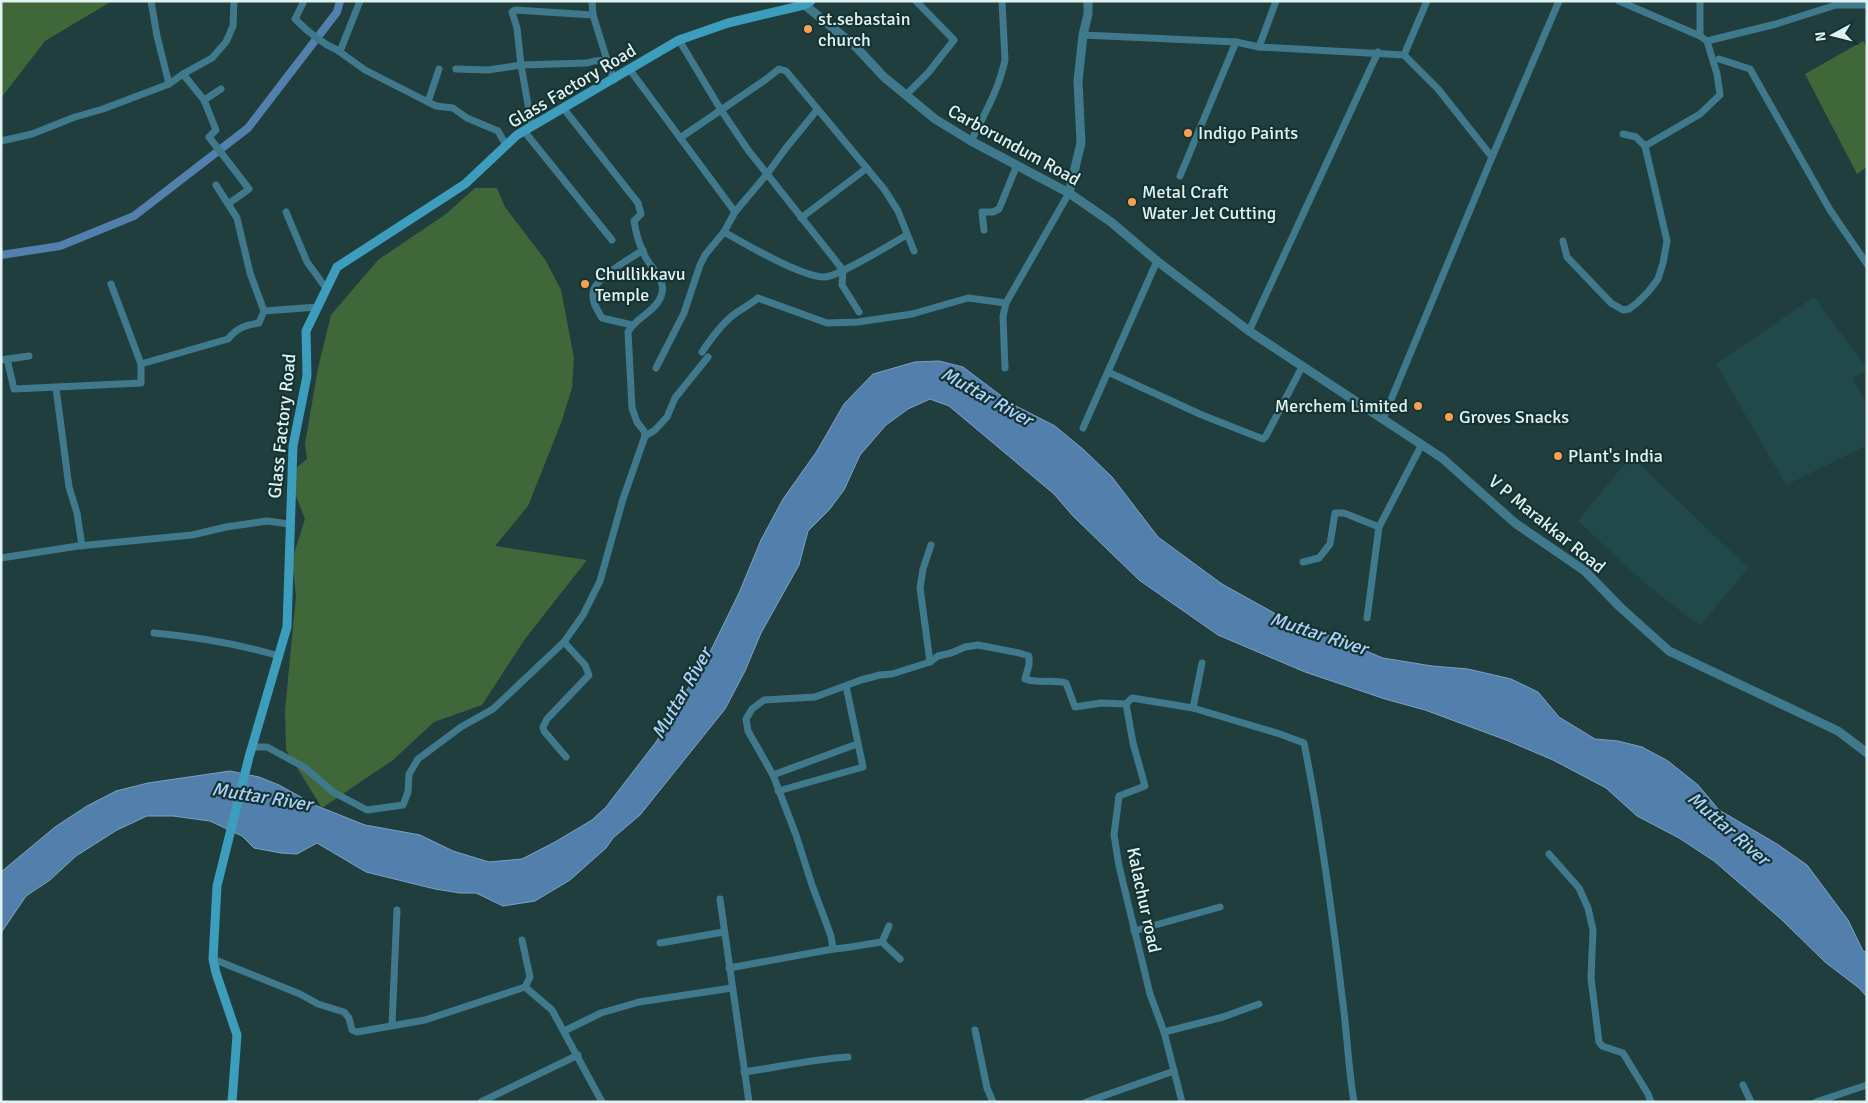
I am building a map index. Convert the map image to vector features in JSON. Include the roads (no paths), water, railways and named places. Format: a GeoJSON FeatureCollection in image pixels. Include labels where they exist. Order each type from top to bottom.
{"type":"FeatureCollection","features":[{"type":"Feature","properties":{"kind":"main road","name":"Glass Factory Road"},"geometry":{"type":"LineString","coordinates":[[232,1102],[237,1035],[213,960],[217,886],[250,757],[287,627],[292,446],[307,376],[306,331],[326,288],[337,268],[465,184],[506,145],[528,129],[680,40],[728,23],[805,3]]}},
{"type":"Feature","properties":{"kind":"street"},"geometry":{"type":"LineString","coordinates":[[152,1],[157,36],[169,84]]}},
{"type":"Feature","properties":{"kind":"street"},"geometry":{"type":"LineString","coordinates":[[1,141],[32,134],[74,117],[102,109],[169,84],[182,74],[212,58],[226,42],[233,26],[234,1]]}},
{"type":"Feature","properties":{"kind":"street"},"geometry":{"type":"LineString","coordinates":[[304,1],[295,19],[317,39],[366,70],[428,102],[436,106],[453,108],[467,118],[498,131],[506,145]]}},
{"type":"Feature","properties":{"kind":"street"},"geometry":{"type":"LineString","coordinates":[[337,50],[341,49],[360,1]]}},
{"type":"Feature","properties":{"kind":"street"},"geometry":{"type":"LineString","coordinates":[[592,1],[593,15],[614,80]]}},
{"type":"Feature","properties":{"kind":"street"},"geometry":{"type":"LineString","coordinates":[[906,95],[928,73],[954,40],[916,1]]}},
{"type":"Feature","properties":{"kind":"street"},"geometry":{"type":"LineString","coordinates":[[971,141],[995,91],[1005,60],[1002,1]]}},
{"type":"Feature","properties":{"kind":"street"},"geometry":{"type":"LineString","coordinates":[[1005,368],[1003,316],[1006,303],[1069,193],[1081,143],[1078,81],[1083,36],[1088,14],[1088,1]]}},
{"type":"Feature","properties":{"kind":"street"},"geometry":{"type":"LineString","coordinates":[[1260,47],[1276,1]]}},
{"type":"Feature","properties":{"kind":"street"},"geometry":{"type":"LineString","coordinates":[[1404,55],[1427,1]]}},
{"type":"Feature","properties":{"kind":"street"},"geometry":{"type":"LineString","coordinates":[[1383,419],[1492,156],[1559,1]]}},
{"type":"Feature","properties":{"kind":"street"},"geometry":{"type":"LineString","coordinates":[[1619,1],[1700,36],[1707,41],[1717,74],[1720,95],[1700,114],[1644,146]]}},
{"type":"Feature","properties":{"kind":"street"},"geometry":{"type":"LineString","coordinates":[[1700,1],[1700,36]]}},
{"type":"Feature","properties":{"kind":"street","name":"Carborundum Road"},"geometry":{"type":"LineString","coordinates":[[805,3],[856,47],[884,77],[935,119],[971,141],[1069,193],[1111,222],[1157,261],[1215,305]]}},
{"type":"Feature","properties":{"kind":"street"},"geometry":{"type":"LineString","coordinates":[[1707,41],[1776,24],[1836,3],[1867,5]]}},
{"type":"Feature","properties":{"kind":"street"},"geometry":{"type":"LineString","coordinates":[[593,15],[515,10],[512,12],[517,28],[528,129],[612,240]]}},
{"type":"Feature","properties":{"kind":"street"},"geometry":{"type":"LineString","coordinates":[[1083,36],[1236,42],[1260,47],[1378,52],[1404,55],[1438,90],[1492,156]]}},
{"type":"Feature","properties":{"kind":"street"},"geometry":{"type":"LineString","coordinates":[[680,40],[721,110],[748,150],[843,270],[842,285],[859,312]]}},
{"type":"Feature","properties":{"kind":"street"},"geometry":{"type":"LineString","coordinates":[[1180,176],[1236,42]]}},
{"type":"Feature","properties":{"kind":"street"},"geometry":{"type":"LineString","coordinates":[[1249,331],[1378,52]]}},
{"type":"Feature","properties":{"kind":"street"},"geometry":{"type":"LineString","coordinates":[[1719,59],[1750,69],[1830,210],[1867,264]]}},
{"type":"Feature","properties":{"kind":"street"},"geometry":{"type":"LineString","coordinates":[[456,69],[488,70],[521,65],[586,63],[607,60]]}},
{"type":"Feature","properties":{"kind":"street"},"geometry":{"type":"LineString","coordinates":[[428,102],[439,69]]}},
{"type":"Feature","properties":{"kind":"street"},"geometry":{"type":"LineString","coordinates":[[680,138],[779,69],[786,71],[884,188],[898,211],[914,251]]}},
{"type":"Feature","properties":{"kind":"street"},"geometry":{"type":"LineString","coordinates":[[630,70],[735,212]]}},
{"type":"Feature","properties":{"kind":"street"},"geometry":{"type":"LineString","coordinates":[[182,74],[204,100],[216,130],[209,137],[249,189],[228,204]]}},
{"type":"Feature","properties":{"kind":"street"},"geometry":{"type":"LineString","coordinates":[[204,100],[221,89]]}},
{"type":"Feature","properties":{"kind":"street"},"geometry":{"type":"LineString","coordinates":[[253,747],[267,747],[304,767],[333,792],[367,810],[403,805],[408,792],[409,774],[418,759],[461,727],[493,709],[564,642],[583,615],[600,581],[623,499],[645,436],[632,408],[628,332],[632,325],[657,304],[663,290],[661,281],[636,234],[634,221],[641,214],[638,203],[564,109]]}},
{"type":"Feature","properties":{"kind":"street"},"geometry":{"type":"LineString","coordinates":[[656,368],[684,313],[705,255],[724,232],[735,212],[817,110]]}},
{"type":"Feature","properties":{"kind":"street"},"geometry":{"type":"LineString","coordinates":[[1564,241],[1567,256],[1611,303],[1623,310],[1629,309],[1638,303],[1658,279],[1664,263],[1667,241],[1644,146],[1636,137],[1623,134]]}},
{"type":"Feature","properties":{"kind":"street"},"geometry":{"type":"LineString","coordinates":[[984,230],[982,212],[993,212],[999,209],[1017,165]]}},
{"type":"Feature","properties":{"kind":"street"},"geometry":{"type":"LineString","coordinates":[[800,218],[867,168]]}},
{"type":"Feature","properties":{"kind":"street"},"geometry":{"type":"LineString","coordinates":[[142,364],[228,339],[235,331],[244,326],[259,324],[264,311],[250,273],[236,218],[216,185]]}},
{"type":"Feature","properties":{"kind":"street"},"geometry":{"type":"LineString","coordinates":[[286,212],[307,262],[326,288]]}},
{"type":"Feature","properties":{"kind":"street"},"geometry":{"type":"LineString","coordinates":[[724,232],[782,263],[813,276],[826,277],[843,270],[907,235]]}},
{"type":"Feature","properties":{"kind":"street"},"geometry":{"type":"LineString","coordinates":[[632,325],[602,318],[594,304],[593,290],[605,276],[643,250]]}},
{"type":"Feature","properties":{"kind":"street"},"geometry":{"type":"LineString","coordinates":[[1084,428],[1157,261]]}},
{"type":"Feature","properties":{"kind":"street"},"geometry":{"type":"LineString","coordinates":[[29,356],[4,360],[14,389],[141,383],[142,364],[112,284]]}},
{"type":"Feature","properties":{"kind":"street"},"geometry":{"type":"LineString","coordinates":[[645,436],[655,430],[667,417],[675,398],[705,355],[712,338],[736,313],[742,311],[758,298],[827,323],[858,322],[912,314],[968,298],[1006,303]]}},
{"type":"Feature","properties":{"kind":"street","name":"V P Marakkar Road"},"geometry":{"type":"LineString","coordinates":[[1215,305],[1302,367],[1442,458],[1515,524],[1585,572],[1668,651],[1838,731],[1867,753]]}},
{"type":"Feature","properties":{"kind":"street"},"geometry":{"type":"LineString","coordinates":[[264,311],[318,307]]}},
{"type":"Feature","properties":{"kind":"street"},"geometry":{"type":"LineString","coordinates":[[1108,372],[1202,415],[1263,439],[1302,367]]}},
{"type":"Feature","properties":{"kind":"street"},"geometry":{"type":"LineString","coordinates":[[56,388],[69,487],[77,513],[82,546]]}},
{"type":"Feature","properties":{"kind":"street"},"geometry":{"type":"LineString","coordinates":[[1367,618],[1379,527],[1422,444]]}},
{"type":"Feature","properties":{"kind":"street"},"geometry":{"type":"LineString","coordinates":[[1303,562],[1319,558],[1330,544],[1335,513],[1344,513],[1379,527]]}},
{"type":"Feature","properties":{"kind":"street"},"geometry":{"type":"LineString","coordinates":[[1,558],[82,546],[192,536],[226,527],[267,521],[289,524]]}},
{"type":"Feature","properties":{"kind":"street"},"geometry":{"type":"LineString","coordinates":[[930,662],[920,588],[923,569],[931,545]]}},
{"type":"Feature","properties":{"kind":"street"},"geometry":{"type":"LineString","coordinates":[[154,633],[192,636],[241,644],[278,656]]}},
{"type":"Feature","properties":{"kind":"street"},"geometry":{"type":"LineString","coordinates":[[564,642],[585,665],[590,674],[547,719],[543,727],[544,731],[566,757]]}},
{"type":"Feature","properties":{"kind":"street"},"geometry":{"type":"LineString","coordinates":[[833,949],[832,936],[773,775],[748,731],[746,719],[752,708],[764,700],[815,697],[870,678],[892,674],[930,662],[938,656],[965,647],[978,645],[1019,652],[1029,656],[1029,665],[1025,678],[1034,682],[1056,680],[1066,683],[1075,707],[1108,703],[1126,704],[1132,698],[1193,708],[1304,743],[1336,947],[1348,1065],[1354,1102]]}},
{"type":"Feature","properties":{"kind":"street"},"geometry":{"type":"LineString","coordinates":[[1193,708],[1202,663]]}},
{"type":"Feature","properties":{"kind":"street"},"geometry":{"type":"LineString","coordinates":[[778,791],[863,767],[846,686]]}},
{"type":"Feature","properties":{"kind":"street","name":"Kalachur road"},"geometry":{"type":"LineString","coordinates":[[1126,704],[1133,743],[1144,786],[1119,796],[1114,836],[1119,866],[1150,994],[1164,1032],[1182,1102]]}},
{"type":"Feature","properties":{"kind":"street"},"geometry":{"type":"LineString","coordinates":[[773,775],[857,744]]}},
{"type":"Feature","properties":{"kind":"street"},"geometry":{"type":"LineString","coordinates":[[1549,854],[1579,888],[1588,908],[1593,930],[1591,978],[1599,1042],[1602,1046],[1623,1053],[1651,1102]]}},
{"type":"Feature","properties":{"kind":"street"},"geometry":{"type":"LineString","coordinates":[[720,899],[749,1102]]}},
{"type":"Feature","properties":{"kind":"street"},"geometry":{"type":"LineString","coordinates":[[1134,931],[1220,907]]}},
{"type":"Feature","properties":{"kind":"street"},"geometry":{"type":"LineString","coordinates":[[392,1025],[397,910]]}},
{"type":"Feature","properties":{"kind":"street"},"geometry":{"type":"LineString","coordinates":[[882,942],[889,926]]}},
{"type":"Feature","properties":{"kind":"street"},"geometry":{"type":"LineString","coordinates":[[660,943],[724,932]]}},
{"type":"Feature","properties":{"kind":"street"},"geometry":{"type":"LineString","coordinates":[[522,940],[530,977],[526,987]]}},
{"type":"Feature","properties":{"kind":"street"},"geometry":{"type":"LineString","coordinates":[[730,968],[882,942]]}},
{"type":"Feature","properties":{"kind":"street"},"geometry":{"type":"LineString","coordinates":[[882,942],[900,959]]}},
{"type":"Feature","properties":{"kind":"street"},"geometry":{"type":"LineString","coordinates":[[213,960],[300,994],[318,1004],[344,1012],[349,1018],[352,1030],[356,1032],[425,1020],[526,987]]}},
{"type":"Feature","properties":{"kind":"street"},"geometry":{"type":"LineString","coordinates":[[526,987],[552,1010],[602,1102]]}},
{"type":"Feature","properties":{"kind":"street"},"geometry":{"type":"LineString","coordinates":[[564,1031],[601,1013],[639,1002],[732,988]]}},
{"type":"Feature","properties":{"kind":"street"},"geometry":{"type":"LineString","coordinates":[[1164,1032],[1224,1017],[1259,1004]]}},
{"type":"Feature","properties":{"kind":"street"},"geometry":{"type":"LineString","coordinates":[[975,1030],[987,1088],[993,1102]]}},
{"type":"Feature","properties":{"kind":"street"},"geometry":{"type":"LineString","coordinates":[[481,1102],[578,1055]]}},
{"type":"Feature","properties":{"kind":"street"},"geometry":{"type":"LineString","coordinates":[[744,1072],[821,1059],[848,1057]]}},
{"type":"Feature","properties":{"kind":"street"},"geometry":{"type":"LineString","coordinates":[[1086,1102],[1103,1099],[1174,1071]]}},
{"type":"Feature","properties":{"kind":"street"},"geometry":{"type":"LineString","coordinates":[[1743,1085],[1751,1102]]}},
{"type":"Feature","properties":{"kind":"street"},"geometry":{"type":"LineString","coordinates":[[1816,1102],[1867,1085]]}},
{"type":"Feature","properties":{"kind":"water","name":"Muttar River"},"geometry":{"type":"Polygon","coordinates":[[[939,361],[963,367],[1012,404],[1055,426],[1112,477],[1158,537],[1222,584],[1276,614],[1383,658],[1432,666],[1468,669],[1511,679],[1538,692],[1559,717],[1595,739],[1618,741],[1642,747],[1668,761],[1698,785],[1719,810],[1777,844],[1807,865],[1848,920],[1863,951],[1867,952],[1867,997],[1859,988],[1825,962],[1782,920],[1714,861],[1679,838],[1637,816],[1606,788],[1553,760],[1506,740],[1425,710],[1385,699],[1305,672],[1218,635],[1139,580],[1073,516],[1054,494],[949,406],[930,399],[908,409],[886,425],[860,455],[844,490],[829,510],[808,531],[799,565],[761,633],[745,671],[725,709],[640,815],[613,838],[606,848],[570,880],[535,901],[503,906],[476,893],[460,893],[435,889],[366,872],[317,843],[297,854],[281,853],[254,848],[242,836],[210,821],[173,816],[147,816],[117,830],[76,856],[50,880],[26,896],[1,933],[1,872],[55,827],[87,806],[116,791],[148,783],[230,771],[259,777],[279,785],[317,806],[365,825],[420,835],[453,851],[489,862],[522,859],[592,820],[606,807],[656,742],[711,650],[739,593],[761,540],[783,499],[817,451],[844,404],[873,374],[915,362],[939,361]]]}},
{"type":"Feature","properties":{"kind":"waterway"},"geometry":{"type":"LineString","coordinates":[[1,255],[60,246],[134,216],[248,128],[337,12],[340,1]]}},
{"type":"Feature","properties":{"kind":"place","name":"st.sebastain church"},"geometry":{"type":"Point","coordinates":[808,29]}},
{"type":"Feature","properties":{"kind":"place","name":"Indigo Paints"},"geometry":{"type":"Point","coordinates":[1188,133]}},
{"type":"Feature","properties":{"kind":"place","name":"Metal Craft Water Jet Cutting"},"geometry":{"type":"Point","coordinates":[1132,202]}},
{"type":"Feature","properties":{"kind":"place","name":"Chullikkavu Temple"},"geometry":{"type":"Point","coordinates":[585,284]}},
{"type":"Feature","properties":{"kind":"place","name":"Merchem Limited"},"geometry":{"type":"Point","coordinates":[1418,406]}},
{"type":"Feature","properties":{"kind":"place","name":"Groves Snacks"},"geometry":{"type":"Point","coordinates":[1449,417]}},
{"type":"Feature","properties":{"kind":"place","name":"Plant's India"},"geometry":{"type":"Point","coordinates":[1558,456]}}]}
